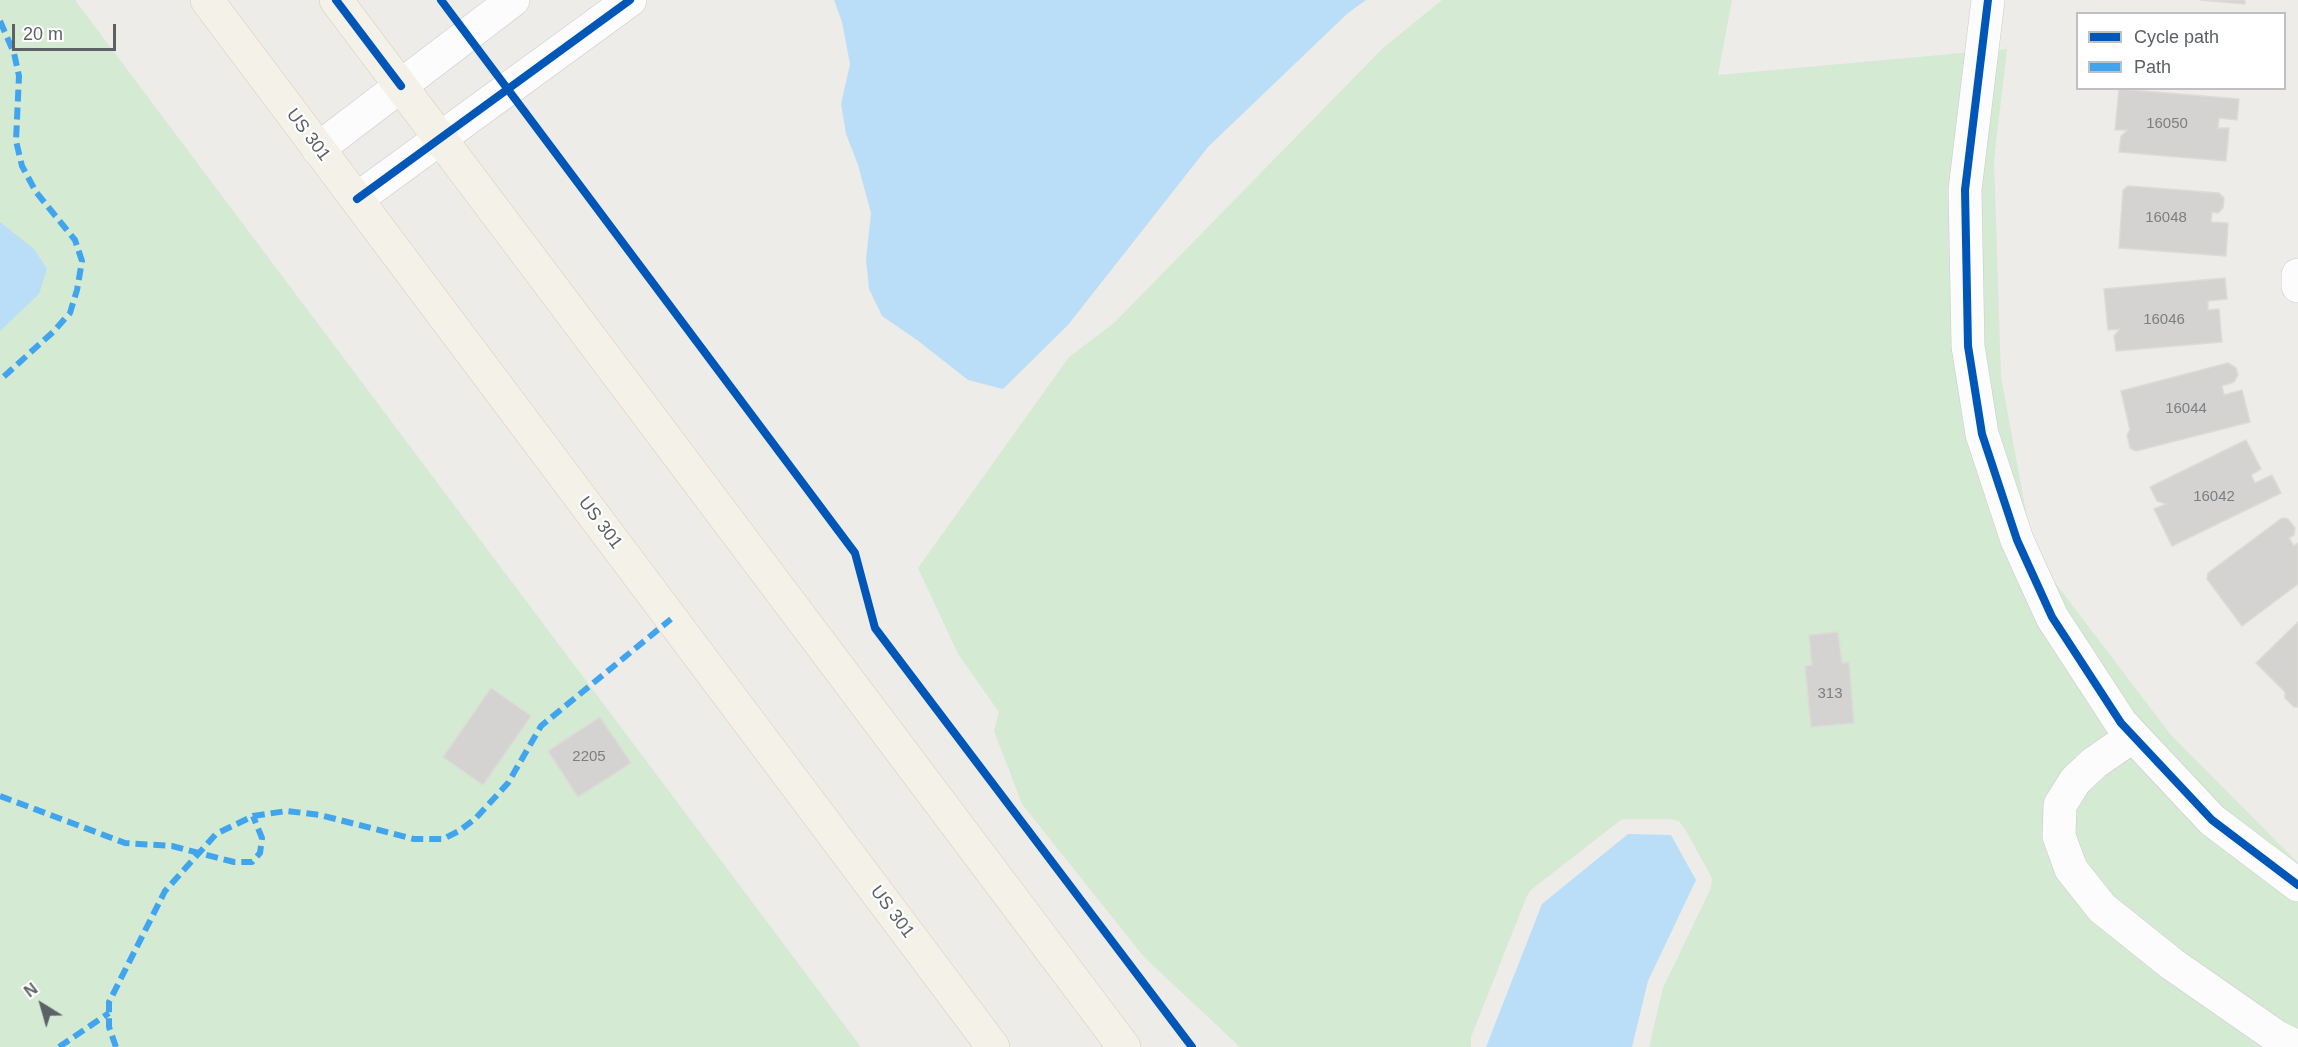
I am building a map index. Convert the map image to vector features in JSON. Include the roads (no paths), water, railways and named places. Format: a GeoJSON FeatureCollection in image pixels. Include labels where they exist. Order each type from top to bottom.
{"type":"FeatureCollection","features":[{"type":"Feature","properties":{"kind":"main road","name":"US 301"},"geometry":{"type":"LineString","coordinates":[[207,0],[993,1047]]}},
{"type":"Feature","properties":{"kind":"main road"},"geometry":{"type":"LineString","coordinates":[[336,0],[1124,1047]]}},
{"type":"Feature","properties":{"kind":"street"},"geometry":{"type":"LineString","coordinates":[[318,149],[513,0]]}},
{"type":"Feature","properties":{"kind":"street"},"geometry":{"type":"LineString","coordinates":[[357,199],[630,0]]}},
{"type":"Feature","properties":{"kind":"street"},"geometry":{"type":"LineString","coordinates":[[1988,0],[1965,190],[1968,346],[1982,434],[2017,540],[2052,617],[2121,723],[2212,820],[2298,885]]}},
{"type":"Feature","properties":{"kind":"street"},"geometry":{"type":"LineString","coordinates":[[2298,275],[2298,286]]}},
{"type":"Feature","properties":{"kind":"street"},"geometry":{"type":"LineString","coordinates":[[2133,736],[2094,763],[2075,781],[2060,805],[2059,836],[2071,869],[2102,908],[2172,964],[2277,1037],[2298,1047]]}},
{"type":"Feature","properties":{"kind":"water"},"geometry":{"type":"Polygon","coordinates":[[[834,0],[1366,0],[1348,13],[1208,147],[1068,325],[1003,389],[968,380],[882,316],[869,289],[866,259],[871,213],[858,165],[846,134],[841,104],[850,64],[842,22],[834,0]]]}},
{"type":"Feature","properties":{"kind":"water"},"geometry":{"type":"Polygon","coordinates":[[[0,222],[34,249],[47,269],[39,294],[0,331],[0,222]]]}},
{"type":"Feature","properties":{"kind":"water"},"geometry":{"type":"Polygon","coordinates":[[[1628,834],[1671,835],[1696,880],[1648,981],[1632,1047],[1486,1047],[1542,904],[1628,834]]]}}]}
